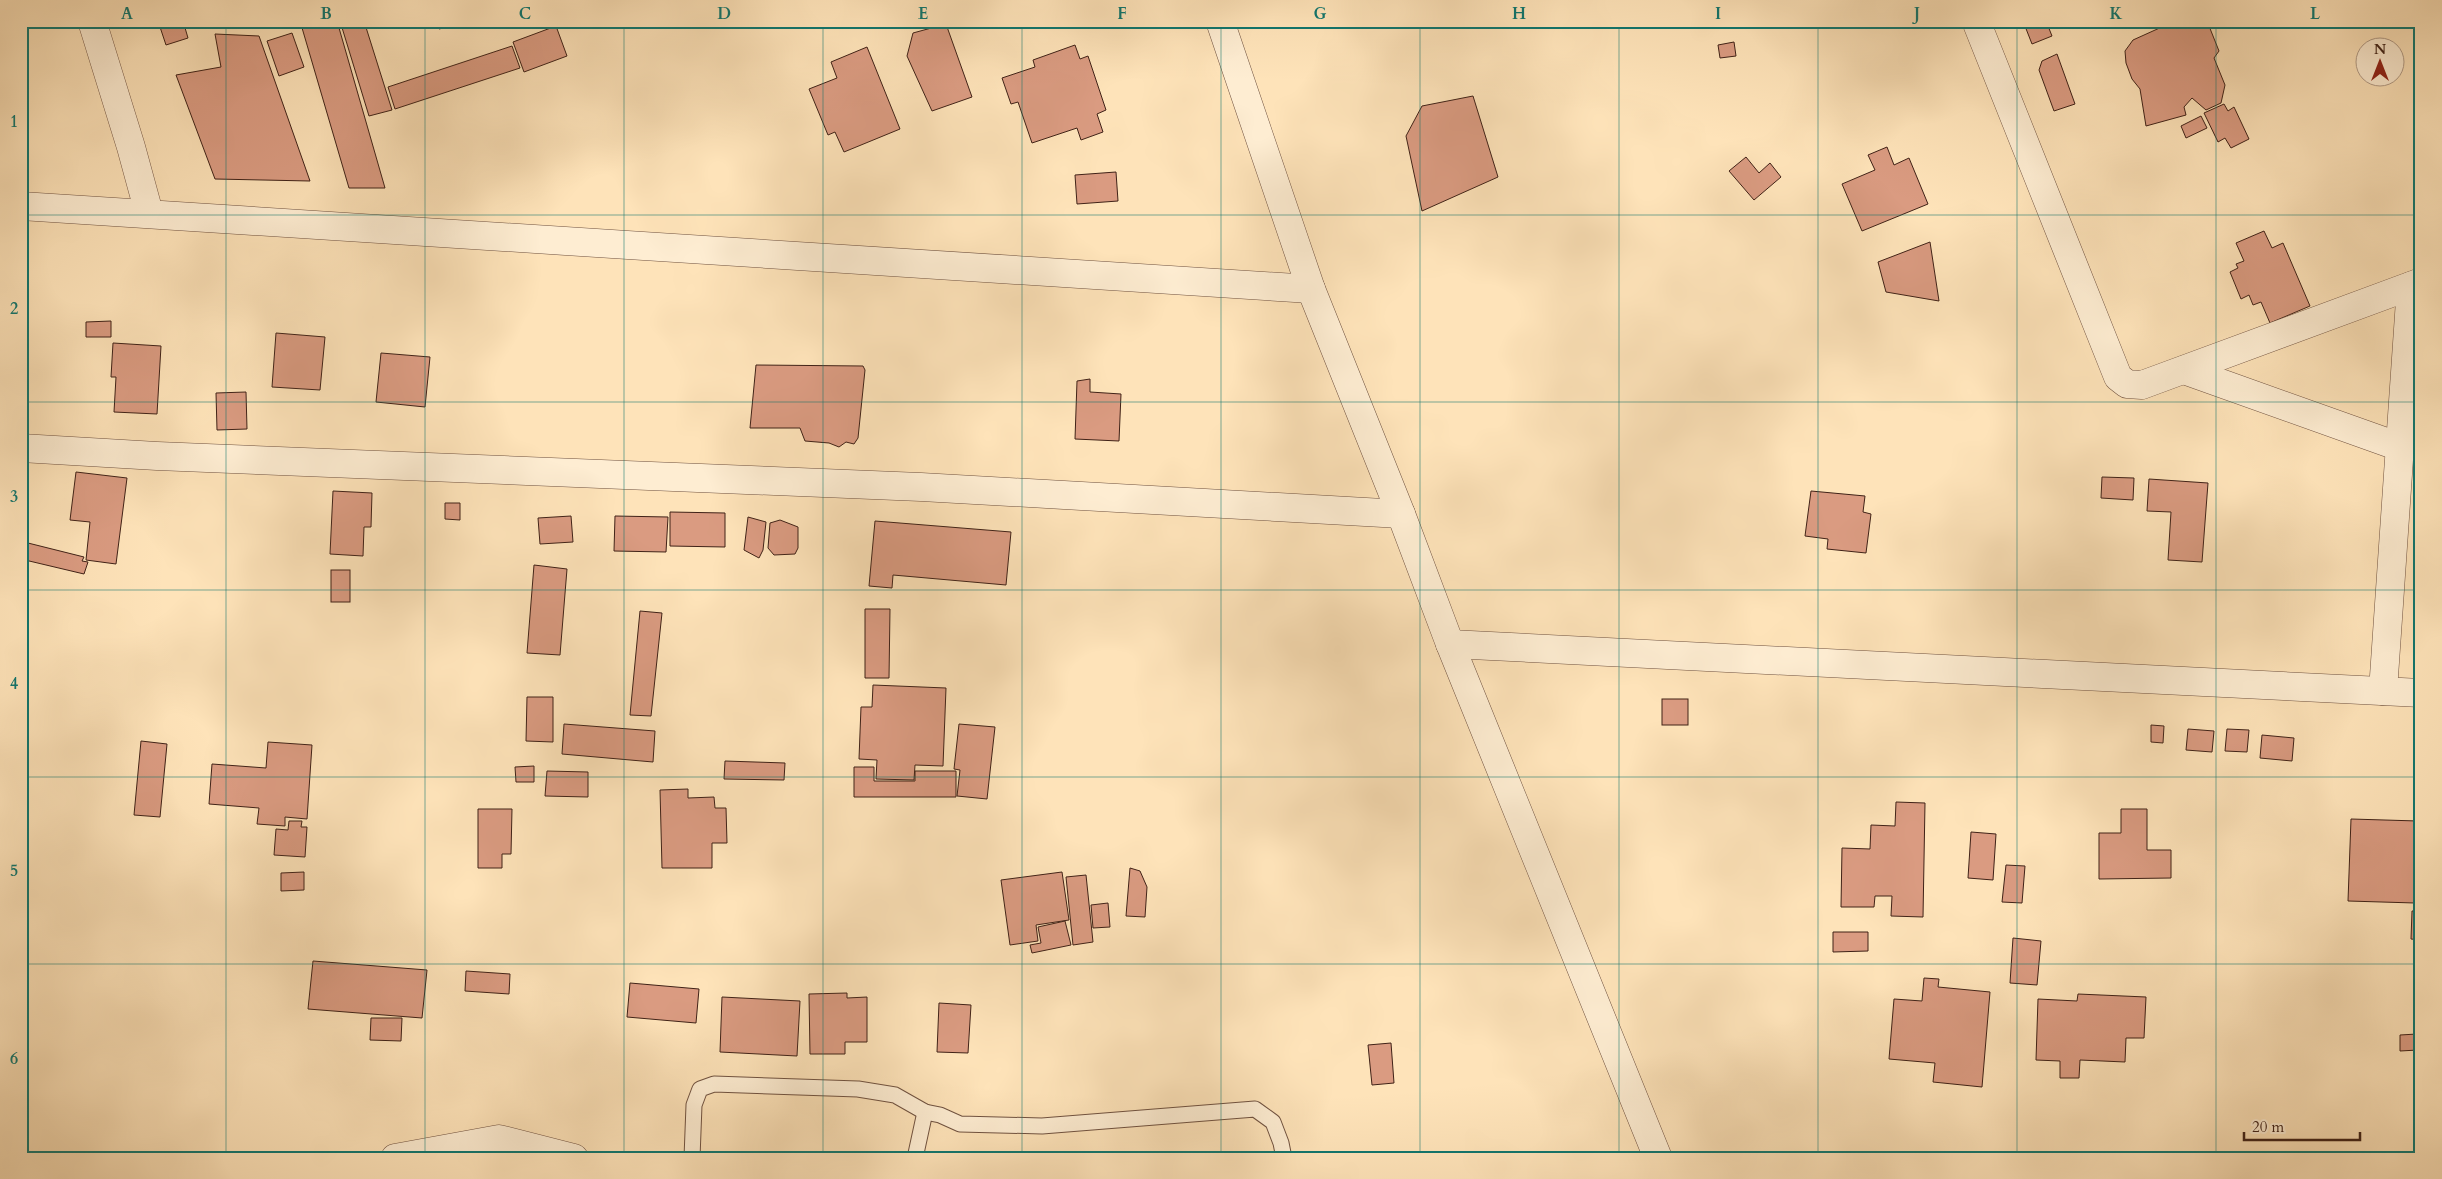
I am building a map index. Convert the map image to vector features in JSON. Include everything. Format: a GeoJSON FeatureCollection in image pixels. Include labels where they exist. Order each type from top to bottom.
{"type":"FeatureCollection","features":[{"type":"Feature","properties":{"kind":"street"},"geometry":{"type":"LineString","coordinates":[[92,21],[131,147],[149,213]]}},
{"type":"Feature","properties":{"kind":"street"},"geometry":{"type":"LineString","coordinates":[[1220,21],[1311,289],[1401,514],[1450,644],[1658,1158]]}},
{"type":"Feature","properties":{"kind":"street"},"geometry":{"type":"LineString","coordinates":[[1976,21],[2118,378],[2126,384],[2142,385],[2416,284],[2400,447],[2383,691]]}},
{"type":"Feature","properties":{"kind":"street"},"geometry":{"type":"LineString","coordinates":[[21,206],[1311,289]]}},
{"type":"Feature","properties":{"kind":"street"},"geometry":{"type":"LineString","coordinates":[[2184,370],[2400,447]]}},
{"type":"Feature","properties":{"kind":"street"},"geometry":{"type":"LineString","coordinates":[[21,448],[157,456],[921,487],[1401,514]]}},
{"type":"Feature","properties":{"kind":"street"},"geometry":{"type":"LineString","coordinates":[[1450,644],[2421,693]]}},
{"type":"Feature","properties":{"kind":"street"},"geometry":{"type":"LineString","coordinates":[[395,1158],[498,1139],[574,1158]]}},
{"type":"Feature","properties":{"kind":"lane"},"geometry":{"type":"LineString","coordinates":[[692,1158],[694,1105],[700,1089],[714,1084],[858,1089],[894,1095],[925,1112],[940,1114],[960,1124],[1042,1126],[1255,1109],[1273,1122],[1281,1143],[1284,1158]]}},
{"type":"Feature","properties":{"kind":"lane"},"geometry":{"type":"LineString","coordinates":[[915,1158],[918,1133],[925,1112]]}},
{"type":"Feature","properties":{"kind":"building"},"geometry":{"type":"Polygon","coordinates":[[[158,21],[183,21],[188,38],[166,45],[158,21]]]}},
{"type":"Feature","properties":{"kind":"building"},"geometry":{"type":"Polygon","coordinates":[[[300,21],[337,21],[385,188],[349,188],[300,21]]]}},
{"type":"Feature","properties":{"kind":"building"},"geometry":{"type":"Polygon","coordinates":[[[340,21],[364,21],[392,110],[369,116],[340,21]]]}},
{"type":"Feature","properties":{"kind":"building"},"geometry":{"type":"Polygon","coordinates":[[[437,21],[455,21],[456,25],[439,29],[437,21]]]}},
{"type":"Feature","properties":{"kind":"building"},"geometry":{"type":"Polygon","coordinates":[[[2023,21],[2046,21],[2052,36],[2032,44],[2023,21]]]}},
{"type":"Feature","properties":{"kind":"building"},"geometry":{"type":"Polygon","coordinates":[[[2162,21],[2207,21],[2219,51],[2214,58],[2225,85],[2221,103],[2206,110],[2192,98],[2184,107],[2186,115],[2146,126],[2140,89],[2132,79],[2126,63],[2125,51],[2133,40],[2164,26],[2162,21]]]}},
{"type":"Feature","properties":{"kind":"building"},"geometry":{"type":"Polygon","coordinates":[[[946,24],[972,97],[932,111],[907,56],[913,33],[946,24]]]}},
{"type":"Feature","properties":{"kind":"building"},"geometry":{"type":"Polygon","coordinates":[[[556,26],[567,56],[524,72],[513,42],[556,26]]]}},
{"type":"Feature","properties":{"kind":"building"},"geometry":{"type":"Polygon","coordinates":[[[292,33],[304,67],[279,76],[267,41],[292,33]]]}},
{"type":"Feature","properties":{"kind":"building"},"geometry":{"type":"Polygon","coordinates":[[[215,34],[259,36],[310,181],[215,179],[176,75],[221,67],[215,34]]]}},
{"type":"Feature","properties":{"kind":"building"},"geometry":{"type":"Polygon","coordinates":[[[1734,42],[1736,56],[1720,58],[1718,45],[1734,42]]]}},
{"type":"Feature","properties":{"kind":"building"},"geometry":{"type":"Polygon","coordinates":[[[1075,45],[1080,59],[1088,56],[1106,110],[1097,114],[1103,132],[1081,140],[1077,128],[1032,143],[1018,102],[1011,104],[1002,78],[1035,67],[1033,60],[1075,45]]]}},
{"type":"Feature","properties":{"kind":"building"},"geometry":{"type":"Polygon","coordinates":[[[512,46],[520,68],[395,109],[388,87],[512,46]]]}},
{"type":"Feature","properties":{"kind":"building"},"geometry":{"type":"Polygon","coordinates":[[[867,47],[900,129],[844,152],[835,132],[828,135],[809,89],[837,78],[831,62],[867,47]]]}},
{"type":"Feature","properties":{"kind":"building"},"geometry":{"type":"Polygon","coordinates":[[[2057,54],[2075,104],[2054,111],[2039,70],[2042,61],[2057,54]]]}},
{"type":"Feature","properties":{"kind":"building"},"geometry":{"type":"Polygon","coordinates":[[[1473,96],[1498,177],[1422,211],[1406,136],[1422,106],[1473,96]]]}},
{"type":"Feature","properties":{"kind":"building"},"geometry":{"type":"Polygon","coordinates":[[[2224,104],[2228,111],[2234,107],[2249,139],[2231,148],[2225,138],[2218,142],[2204,113],[2224,104]]]}},
{"type":"Feature","properties":{"kind":"building"},"geometry":{"type":"Polygon","coordinates":[[[2201,116],[2207,128],[2186,138],[2181,126],[2201,116]]]}},
{"type":"Feature","properties":{"kind":"building"},"geometry":{"type":"Polygon","coordinates":[[[1887,147],[1894,165],[1909,158],[1928,204],[1862,231],[1842,184],[1875,170],[1868,155],[1887,147]]]}},
{"type":"Feature","properties":{"kind":"building"},"geometry":{"type":"Polygon","coordinates":[[[1746,157],[1759,173],[1770,163],[1781,177],[1754,200],[1729,171],[1746,157]]]}},
{"type":"Feature","properties":{"kind":"building"},"geometry":{"type":"Polygon","coordinates":[[[1116,172],[1118,201],[1077,204],[1075,175],[1116,172]]]}},
{"type":"Feature","properties":{"kind":"building"},"geometry":{"type":"Polygon","coordinates":[[[2264,231],[2272,248],[2283,243],[2310,306],[2270,323],[2261,302],[2253,305],[2249,295],[2241,299],[2230,272],[2238,268],[2236,264],[2244,261],[2236,243],[2264,231]]]}},
{"type":"Feature","properties":{"kind":"building"},"geometry":{"type":"Polygon","coordinates":[[[1930,242],[1939,301],[1886,292],[1878,262],[1930,242]]]}},
{"type":"Feature","properties":{"kind":"building"},"geometry":{"type":"Polygon","coordinates":[[[111,321],[111,337],[86,337],[86,322],[111,321]]]}},
{"type":"Feature","properties":{"kind":"building"},"geometry":{"type":"Polygon","coordinates":[[[276,333],[325,337],[320,390],[272,387],[276,333]]]}},
{"type":"Feature","properties":{"kind":"building"},"geometry":{"type":"Polygon","coordinates":[[[113,343],[161,346],[157,414],[114,412],[116,377],[111,377],[113,343]]]}},
{"type":"Feature","properties":{"kind":"building"},"geometry":{"type":"Polygon","coordinates":[[[381,353],[430,357],[425,407],[376,402],[381,353]]]}},
{"type":"Feature","properties":{"kind":"building"},"geometry":{"type":"Polygon","coordinates":[[[756,365],[863,366],[865,370],[858,438],[854,444],[846,442],[839,447],[829,443],[805,441],[800,428],[750,428],[756,365]]]}},
{"type":"Feature","properties":{"kind":"building"},"geometry":{"type":"Polygon","coordinates":[[[1090,379],[1090,392],[1121,394],[1119,441],[1075,439],[1077,381],[1090,379]]]}},
{"type":"Feature","properties":{"kind":"building"},"geometry":{"type":"Polygon","coordinates":[[[246,392],[247,429],[217,430],[216,393],[246,392]]]}},
{"type":"Feature","properties":{"kind":"building"},"geometry":{"type":"Polygon","coordinates":[[[76,472],[127,478],[116,564],[86,560],[90,522],[70,520],[76,472]]]}},
{"type":"Feature","properties":{"kind":"building"},"geometry":{"type":"Polygon","coordinates":[[[2102,477],[2134,478],[2133,500],[2101,498],[2102,477]]]}},
{"type":"Feature","properties":{"kind":"building"},"geometry":{"type":"Polygon","coordinates":[[[2149,479],[2208,483],[2202,562],[2168,560],[2171,512],[2147,511],[2149,479]]]}},
{"type":"Feature","properties":{"kind":"building"},"geometry":{"type":"Polygon","coordinates":[[[333,491],[372,493],[371,527],[364,527],[363,556],[330,554],[333,491]]]}},
{"type":"Feature","properties":{"kind":"building"},"geometry":{"type":"Polygon","coordinates":[[[1811,491],[1865,496],[1863,512],[1871,514],[1866,553],[1827,549],[1828,539],[1805,536],[1811,491]]]}},
{"type":"Feature","properties":{"kind":"building"},"geometry":{"type":"Polygon","coordinates":[[[445,503],[460,503],[460,520],[445,519],[445,503]]]}},
{"type":"Feature","properties":{"kind":"building"},"geometry":{"type":"Polygon","coordinates":[[[670,512],[725,513],[725,547],[670,546],[670,512]]]}},
{"type":"Feature","properties":{"kind":"building"},"geometry":{"type":"Polygon","coordinates":[[[571,516],[573,542],[540,544],[538,518],[571,516]]]}},
{"type":"Feature","properties":{"kind":"building"},"geometry":{"type":"Polygon","coordinates":[[[615,516],[668,517],[666,552],[614,551],[615,516]]]}},
{"type":"Feature","properties":{"kind":"building"},"geometry":{"type":"Polygon","coordinates":[[[748,517],[766,522],[763,550],[759,558],[744,550],[748,517]]]}},
{"type":"Feature","properties":{"kind":"building"},"geometry":{"type":"Polygon","coordinates":[[[780,520],[798,527],[798,548],[795,554],[774,555],[768,548],[770,523],[780,520]]]}},
{"type":"Feature","properties":{"kind":"building"},"geometry":{"type":"Polygon","coordinates":[[[875,521],[1011,532],[1006,585],[893,575],[892,588],[869,586],[875,521]]]}},
{"type":"Feature","properties":{"kind":"building"},"geometry":{"type":"Polygon","coordinates":[[[28,543],[84,557],[82,561],[88,562],[84,574],[25,560],[28,543]]]}},
{"type":"Feature","properties":{"kind":"building"},"geometry":{"type":"Polygon","coordinates":[[[534,565],[567,569],[560,655],[527,653],[534,565]]]}},
{"type":"Feature","properties":{"kind":"building"},"geometry":{"type":"Polygon","coordinates":[[[331,570],[350,570],[350,602],[331,602],[331,570]]]}},
{"type":"Feature","properties":{"kind":"building"},"geometry":{"type":"Polygon","coordinates":[[[865,609],[890,609],[889,678],[865,678],[865,609]]]}},
{"type":"Feature","properties":{"kind":"building"},"geometry":{"type":"Polygon","coordinates":[[[640,611],[662,613],[651,716],[630,715],[640,611]]]}},
{"type":"Feature","properties":{"kind":"building"},"geometry":{"type":"Polygon","coordinates":[[[873,685],[946,688],[943,766],[915,765],[914,780],[876,779],[877,760],[859,759],[861,707],[872,707],[873,685]]]}},
{"type":"Feature","properties":{"kind":"building"},"geometry":{"type":"Polygon","coordinates":[[[527,697],[553,697],[553,742],[526,741],[527,697]]]}},
{"type":"Feature","properties":{"kind":"building"},"geometry":{"type":"Polygon","coordinates":[[[1662,699],[1688,699],[1688,725],[1662,725],[1662,699]]]}},
{"type":"Feature","properties":{"kind":"building"},"geometry":{"type":"Polygon","coordinates":[[[564,724],[655,731],[653,762],[562,754],[564,724]]]}},
{"type":"Feature","properties":{"kind":"building"},"geometry":{"type":"Polygon","coordinates":[[[959,724],[995,727],[987,799],[957,796],[960,770],[954,769],[959,724]]]}},
{"type":"Feature","properties":{"kind":"building"},"geometry":{"type":"Polygon","coordinates":[[[2151,725],[2164,726],[2163,743],[2151,742],[2151,725]]]}},
{"type":"Feature","properties":{"kind":"building"},"geometry":{"type":"Polygon","coordinates":[[[2188,729],[2214,731],[2212,752],[2186,750],[2188,729]]]}},
{"type":"Feature","properties":{"kind":"building"},"geometry":{"type":"Polygon","coordinates":[[[2227,729],[2249,730],[2247,752],[2225,751],[2227,729]]]}},
{"type":"Feature","properties":{"kind":"building"},"geometry":{"type":"Polygon","coordinates":[[[2262,735],[2294,738],[2292,761],[2260,758],[2262,735]]]}},
{"type":"Feature","properties":{"kind":"building"},"geometry":{"type":"Polygon","coordinates":[[[141,741],[167,744],[160,817],[134,815],[141,741]]]}},
{"type":"Feature","properties":{"kind":"building"},"geometry":{"type":"Polygon","coordinates":[[[268,742],[312,745],[307,819],[285,817],[285,826],[257,824],[259,808],[209,804],[212,764],[266,768],[268,742]]]}},
{"type":"Feature","properties":{"kind":"building"},"geometry":{"type":"Polygon","coordinates":[[[725,761],[785,763],[784,780],[724,779],[725,761]]]}},
{"type":"Feature","properties":{"kind":"building"},"geometry":{"type":"Polygon","coordinates":[[[534,766],[534,782],[516,782],[515,767],[534,766]]]}},
{"type":"Feature","properties":{"kind":"building"},"geometry":{"type":"Polygon","coordinates":[[[854,767],[874,767],[874,781],[915,781],[915,771],[956,771],[956,797],[854,797],[854,767]]]}},
{"type":"Feature","properties":{"kind":"building"},"geometry":{"type":"Polygon","coordinates":[[[547,771],[588,772],[588,797],[545,796],[547,771]]]}},
{"type":"Feature","properties":{"kind":"building"},"geometry":{"type":"Polygon","coordinates":[[[688,789],[688,798],[714,797],[715,808],[726,808],[727,843],[712,843],[712,868],[662,868],[660,790],[688,789]]]}},
{"type":"Feature","properties":{"kind":"building"},"geometry":{"type":"Polygon","coordinates":[[[1896,802],[1925,803],[1923,917],[1891,916],[1892,896],[1875,896],[1874,907],[1841,907],[1842,848],[1870,849],[1871,825],[1895,826],[1896,802]]]}},
{"type":"Feature","properties":{"kind":"building"},"geometry":{"type":"Polygon","coordinates":[[[478,809],[512,809],[511,854],[502,854],[502,868],[478,868],[478,809]]]}},
{"type":"Feature","properties":{"kind":"building"},"geometry":{"type":"Polygon","coordinates":[[[2121,809],[2147,809],[2147,850],[2171,850],[2171,878],[2099,879],[2099,833],[2121,833],[2121,809]]]}},
{"type":"Feature","properties":{"kind":"building"},"geometry":{"type":"Polygon","coordinates":[[[2351,819],[2418,821],[2415,903],[2348,901],[2351,819]]]}},
{"type":"Feature","properties":{"kind":"building"},"geometry":{"type":"Polygon","coordinates":[[[289,821],[302,821],[301,827],[307,827],[305,857],[274,855],[276,829],[288,830],[289,821]]]}},
{"type":"Feature","properties":{"kind":"building"},"geometry":{"type":"Polygon","coordinates":[[[1971,832],[1996,834],[1993,880],[1968,878],[1971,832]]]}},
{"type":"Feature","properties":{"kind":"building"},"geometry":{"type":"Polygon","coordinates":[[[2006,865],[2025,866],[2022,903],[2002,902],[2006,865]]]}},
{"type":"Feature","properties":{"kind":"building"},"geometry":{"type":"Polygon","coordinates":[[[1130,868],[1140,871],[1147,887],[1145,917],[1126,916],[1130,868]]]}},
{"type":"Feature","properties":{"kind":"building"},"geometry":{"type":"Polygon","coordinates":[[[304,872],[304,890],[281,891],[281,873],[304,872]]]}},
{"type":"Feature","properties":{"kind":"building"},"geometry":{"type":"Polygon","coordinates":[[[1062,872],[1069,920],[1036,925],[1038,941],[1010,945],[1001,880],[1062,872]]]}},
{"type":"Feature","properties":{"kind":"building"},"geometry":{"type":"Polygon","coordinates":[[[1086,875],[1093,942],[1073,945],[1066,877],[1086,875]]]}},
{"type":"Feature","properties":{"kind":"building"},"geometry":{"type":"Polygon","coordinates":[[[1108,903],[1110,927],[1093,928],[1091,905],[1108,903]]]}},
{"type":"Feature","properties":{"kind":"building"},"geometry":{"type":"Polygon","coordinates":[[[2412,911],[2421,911],[2421,940],[2411,939],[2412,911]]]}},
{"type":"Feature","properties":{"kind":"building"},"geometry":{"type":"Polygon","coordinates":[[[1065,921],[1071,945],[1032,953],[1030,945],[1041,943],[1038,927],[1065,921]]]}},
{"type":"Feature","properties":{"kind":"building"},"geometry":{"type":"Polygon","coordinates":[[[1833,932],[1868,932],[1868,951],[1833,952],[1833,932]]]}},
{"type":"Feature","properties":{"kind":"building"},"geometry":{"type":"Polygon","coordinates":[[[2013,938],[2041,941],[2037,985],[2010,983],[2013,938]]]}},
{"type":"Feature","properties":{"kind":"building"},"geometry":{"type":"Polygon","coordinates":[[[313,961],[427,970],[422,1018],[308,1009],[313,961]]]}},
{"type":"Feature","properties":{"kind":"building"},"geometry":{"type":"Polygon","coordinates":[[[466,971],[510,974],[509,994],[465,991],[466,971]]]}},
{"type":"Feature","properties":{"kind":"building"},"geometry":{"type":"Polygon","coordinates":[[[1924,978],[1939,979],[1938,987],[1990,992],[1982,1087],[1933,1082],[1935,1063],[1889,1059],[1894,999],[1922,1001],[1924,978]]]}},
{"type":"Feature","properties":{"kind":"building"},"geometry":{"type":"Polygon","coordinates":[[[630,983],[699,989],[696,1023],[627,1017],[630,983]]]}},
{"type":"Feature","properties":{"kind":"building"},"geometry":{"type":"Polygon","coordinates":[[[847,993],[847,998],[867,997],[867,1042],[845,1042],[845,1054],[810,1054],[809,994],[847,993]]]}},
{"type":"Feature","properties":{"kind":"building"},"geometry":{"type":"Polygon","coordinates":[[[2078,994],[2146,997],[2144,1038],[2126,1038],[2125,1062],[2080,1060],[2079,1078],[2060,1078],[2060,1061],[2036,1060],[2038,999],[2077,1001],[2078,994]]]}},
{"type":"Feature","properties":{"kind":"building"},"geometry":{"type":"Polygon","coordinates":[[[722,997],[800,1001],[797,1056],[720,1052],[722,997]]]}},
{"type":"Feature","properties":{"kind":"building"},"geometry":{"type":"Polygon","coordinates":[[[2417,1000],[2421,1000],[2421,1027],[2416,1027],[2417,1000]]]}},
{"type":"Feature","properties":{"kind":"building"},"geometry":{"type":"Polygon","coordinates":[[[939,1003],[971,1005],[968,1053],[937,1052],[939,1003]]]}},
{"type":"Feature","properties":{"kind":"building"},"geometry":{"type":"Polygon","coordinates":[[[371,1018],[402,1018],[401,1041],[370,1040],[371,1018]]]}},
{"type":"Feature","properties":{"kind":"building"},"geometry":{"type":"Polygon","coordinates":[[[2417,1034],[2418,1050],[2400,1051],[2400,1035],[2417,1034]]]}},
{"type":"Feature","properties":{"kind":"building"},"geometry":{"type":"Polygon","coordinates":[[[1391,1043],[1394,1083],[1372,1085],[1368,1045],[1391,1043]]]}}]}
